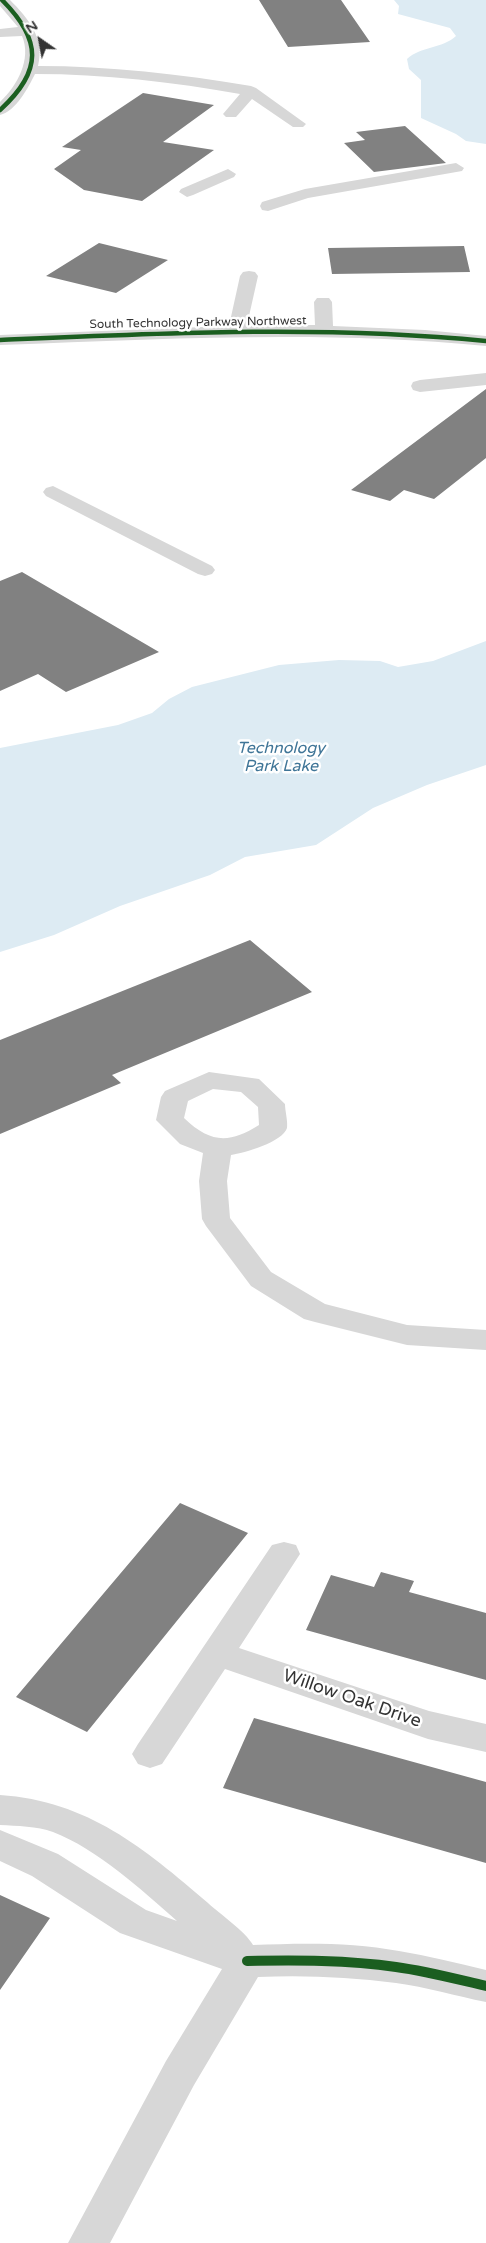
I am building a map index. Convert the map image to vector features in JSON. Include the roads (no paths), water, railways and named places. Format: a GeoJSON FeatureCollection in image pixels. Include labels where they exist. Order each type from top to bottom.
{"type":"FeatureCollection","features":[{"type":"Feature","properties":{"kind":"street"},"geometry":{"type":"LineString","coordinates":[[0,110],[21,87],[30,70],[32,48],[28,31],[16,13],[2,0]]}},
{"type":"Feature","properties":{"kind":"street"},"geometry":{"type":"LineString","coordinates":[[0,33],[28,31]]}},
{"type":"Feature","properties":{"kind":"street"},"geometry":{"type":"LineString","coordinates":[[30,70],[77,70],[187,80],[251,91],[298,124]]}},
{"type":"Feature","properties":{"kind":"street"},"geometry":{"type":"LineString","coordinates":[[230,114],[251,91]]}},
{"type":"Feature","properties":{"kind":"street"},"geometry":{"type":"LineString","coordinates":[[268,206],[305,194],[456,168]]}},
{"type":"Feature","properties":{"kind":"street"},"geometry":{"type":"LineString","coordinates":[[187,192],[228,174]]}},
{"type":"Feature","properties":{"kind":"street"},"geometry":{"type":"LineString","coordinates":[[237,331],[248,276]]}},
{"type":"Feature","properties":{"kind":"street"},"geometry":{"type":"LineString","coordinates":[[323,302],[324,332]]}},
{"type":"Feature","properties":{"kind":"street"},"geometry":{"type":"LineString","coordinates":[[464,338],[486,323]]}},
{"type":"Feature","properties":{"kind":"street","name":"South Technology Parkway Northwest"},"geometry":{"type":"LineString","coordinates":[[0,340],[237,331],[324,332],[464,338],[486,341]]}},
{"type":"Feature","properties":{"kind":"street"},"geometry":{"type":"LineString","coordinates":[[420,386],[486,379]]}},
{"type":"Feature","properties":{"kind":"street"},"geometry":{"type":"LineString","coordinates":[[53,492],[205,570]]}},
{"type":"Feature","properties":{"kind":"street"},"geometry":{"type":"LineString","coordinates":[[218,1148],[212,1181],[216,1219],[261,1279],[315,1312],[407,1335],[486,1340]]}},
{"type":"Feature","properties":{"kind":"street"},"geometry":{"type":"LineString","coordinates":[[150,1754],[219,1654],[284,1554]]}},
{"type":"Feature","properties":{"kind":"street","name":"Willow Oak Drive"},"geometry":{"type":"LineString","coordinates":[[219,1654],[428,1724],[486,1738]]}},
{"type":"Feature","properties":{"kind":"street"},"geometry":{"type":"LineString","coordinates":[[0,1810],[18,1810],[66,1822],[107,1846],[176,1897],[247,1961]]}},
{"type":"Feature","properties":{"kind":"street"},"geometry":{"type":"LineString","coordinates":[[0,1845],[45,1865],[133,1922],[247,1961],[347,1961],[398,1967],[486,1986]]}},
{"type":"Feature","properties":{"kind":"street"},"geometry":{"type":"LineString","coordinates":[[88,2243],[180,2073],[247,1961]]}},
{"type":"Feature","properties":{"kind":"water"},"geometry":{"type":"Polygon","coordinates":[[[394,0],[486,0],[486,144],[466,141],[456,134],[421,118],[421,80],[409,69],[407,59],[456,36],[450,28],[398,14],[399,6],[394,0]]]}},
{"type":"Feature","properties":{"kind":"water","name":"Technology Park Lake"},"geometry":{"type":"Polygon","coordinates":[[[486,641],[486,765],[427,785],[373,808],[316,845],[245,857],[210,875],[120,906],[54,935],[0,952],[0,748],[118,725],[152,713],[169,699],[192,687],[279,665],[339,660],[380,661],[398,667],[433,661],[486,641]]]}}]}
